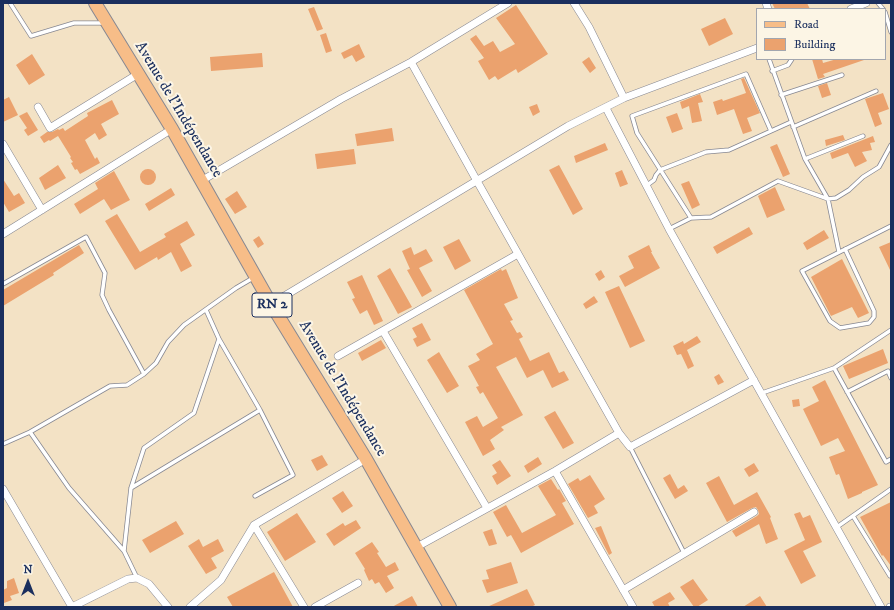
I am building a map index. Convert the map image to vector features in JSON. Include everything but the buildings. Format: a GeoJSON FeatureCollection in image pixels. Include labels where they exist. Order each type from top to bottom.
{"type":"FeatureCollection","features":[{"type":"Feature","properties":{"kind":"main road","name":"Avenue de l'Indépendance"},"geometry":{"type":"LineString","coordinates":[[96,3],[172,129],[271,304],[366,459],[415,548],[450,607]]}},
{"type":"Feature","properties":{"kind":"street"},"geometry":{"type":"LineString","coordinates":[[201,181],[341,99],[411,62],[508,3]]}},
{"type":"Feature","properties":{"kind":"street"},"geometry":{"type":"LineString","coordinates":[[574,3],[589,26],[624,98]]}},
{"type":"Feature","properties":{"kind":"street"},"geometry":{"type":"LineString","coordinates":[[854,8],[866,3]]}},
{"type":"Feature","properties":{"kind":"street"},"geometry":{"type":"LineString","coordinates":[[271,304],[568,126],[624,98],[756,49]]}},
{"type":"Feature","properties":{"kind":"street"},"geometry":{"type":"LineString","coordinates":[[411,62],[619,433],[630,447],[754,380]]}},
{"type":"Feature","properties":{"kind":"street"},"geometry":{"type":"LineString","coordinates":[[38,108],[50,128],[138,74]]}},
{"type":"Feature","properties":{"kind":"street"},"geometry":{"type":"LineString","coordinates":[[606,108],[669,229],[881,607]]}},
{"type":"Feature","properties":{"kind":"street"},"geometry":{"type":"LineString","coordinates":[[3,234],[172,129]]}},
{"type":"Feature","properties":{"kind":"street"},"geometry":{"type":"LineString","coordinates":[[3,144],[42,210]]}},
{"type":"Feature","properties":{"kind":"street"},"geometry":{"type":"LineString","coordinates":[[338,356],[518,254]]}},
{"type":"Feature","properties":{"kind":"street"},"geometry":{"type":"LineString","coordinates":[[383,331],[487,508]]}},
{"type":"Feature","properties":{"kind":"street"},"geometry":{"type":"LineString","coordinates":[[415,548],[555,471],[619,433]]}},
{"type":"Feature","properties":{"kind":"street"},"geometry":{"type":"LineString","coordinates":[[190,607],[221,580],[254,525],[366,459]]}},
{"type":"Feature","properties":{"kind":"street"},"geometry":{"type":"LineString","coordinates":[[555,471],[633,607]]}},
{"type":"Feature","properties":{"kind":"street"},"geometry":{"type":"LineString","coordinates":[[3,489],[72,607],[128,579],[137,578],[149,584],[168,607]]}},
{"type":"Feature","properties":{"kind":"street"},"geometry":{"type":"LineString","coordinates":[[623,590],[754,512]]}},
{"type":"Feature","properties":{"kind":"street"},"geometry":{"type":"LineString","coordinates":[[254,525],[304,607]]}},
{"type":"Feature","properties":{"kind":"street"},"geometry":{"type":"LineString","coordinates":[[315,607],[358,583]]}},
{"type":"Feature","properties":{"kind":"lane"},"geometry":{"type":"LineString","coordinates":[[10,3],[30,36],[74,22],[108,23]]}},
{"type":"Feature","properties":{"kind":"lane"},"geometry":{"type":"LineString","coordinates":[[886,15],[891,32]]}},
{"type":"Feature","properties":{"kind":"lane"},"geometry":{"type":"LineString","coordinates":[[769,60],[805,159],[828,199],[839,252]]}},
{"type":"Feature","properties":{"kind":"lane"},"geometry":{"type":"LineString","coordinates":[[772,71],[788,65],[791,60]]}},
{"type":"Feature","properties":{"kind":"lane"},"geometry":{"type":"LineString","coordinates":[[691,218],[637,133],[632,116],[746,74],[771,131]]}},
{"type":"Feature","properties":{"kind":"lane"},"geometry":{"type":"LineString","coordinates":[[781,95],[842,75]]}},
{"type":"Feature","properties":{"kind":"lane"},"geometry":{"type":"LineString","coordinates":[[793,127],[876,91]]}},
{"type":"Feature","properties":{"kind":"lane"},"geometry":{"type":"LineString","coordinates":[[646,186],[654,180],[656,174],[660,170],[706,152],[729,150],[791,122]]}},
{"type":"Feature","properties":{"kind":"lane"},"geometry":{"type":"LineString","coordinates":[[805,159],[863,136]]}},
{"type":"Feature","properties":{"kind":"lane"},"geometry":{"type":"LineString","coordinates":[[669,229],[691,218],[711,217],[778,181],[828,199],[839,196],[863,177],[879,167],[891,145]]}},
{"type":"Feature","properties":{"kind":"lane"},"geometry":{"type":"LineString","coordinates":[[845,249],[874,311],[874,317],[868,322],[840,328],[830,322],[802,272],[839,252],[845,249],[891,226]]}},
{"type":"Feature","properties":{"kind":"lane"},"geometry":{"type":"LineString","coordinates":[[3,284],[86,237],[105,273],[102,295],[144,374]]}},
{"type":"Feature","properties":{"kind":"lane"},"geometry":{"type":"LineString","coordinates":[[3,444],[30,432],[110,386],[127,385],[144,374],[156,363],[168,342],[184,325],[236,288],[256,276]]}},
{"type":"Feature","properties":{"kind":"lane"},"geometry":{"type":"LineString","coordinates":[[206,310],[219,339],[260,410],[293,475],[255,496]]}},
{"type":"Feature","properties":{"kind":"lane"},"geometry":{"type":"LineString","coordinates":[[762,393],[834,368],[891,330]]}},
{"type":"Feature","properties":{"kind":"lane"},"geometry":{"type":"LineString","coordinates":[[124,551],[131,488],[144,448],[194,413],[219,339]]}},
{"type":"Feature","properties":{"kind":"lane"},"geometry":{"type":"LineString","coordinates":[[834,368],[886,462],[891,459]]}},
{"type":"Feature","properties":{"kind":"lane"},"geometry":{"type":"LineString","coordinates":[[847,392],[888,371],[891,378]]}},
{"type":"Feature","properties":{"kind":"lane"},"geometry":{"type":"LineString","coordinates":[[131,488],[260,410]]}},
{"type":"Feature","properties":{"kind":"lane"},"geometry":{"type":"LineString","coordinates":[[30,432],[69,488],[124,551],[137,578]]}},
{"type":"Feature","properties":{"kind":"lane"},"geometry":{"type":"LineString","coordinates":[[630,447],[684,553]]}},
{"type":"Feature","properties":{"kind":"lane"},"geometry":{"type":"LineString","coordinates":[[837,527],[891,489]]}},
{"type":"Feature","properties":{"kind":"lane"},"geometry":{"type":"LineString","coordinates":[[853,516],[883,566],[891,576]]}}]}
